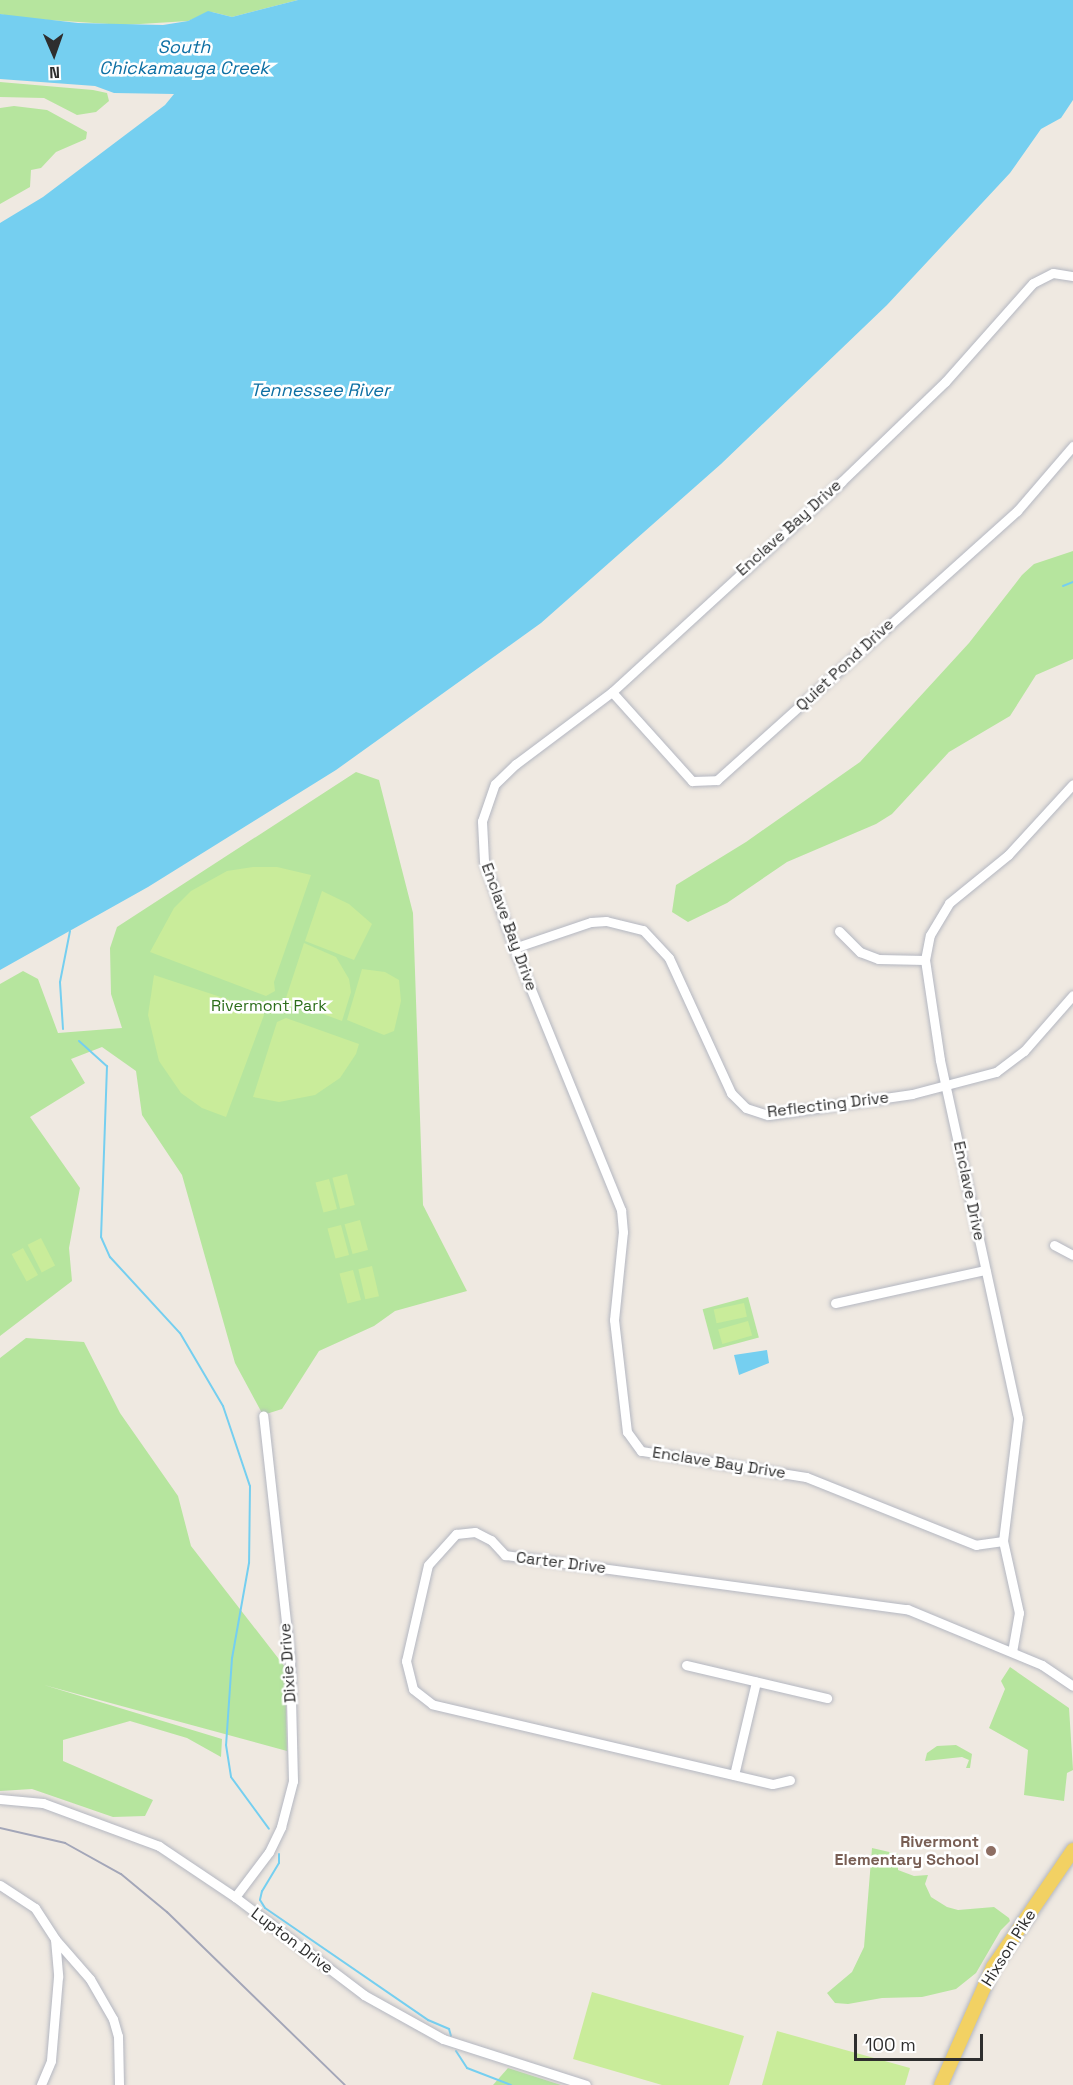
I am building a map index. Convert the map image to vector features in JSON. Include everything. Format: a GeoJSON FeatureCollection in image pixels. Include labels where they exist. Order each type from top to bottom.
{"type":"FeatureCollection","features":[{"type":"Feature","properties":{"kind":"main road","name":"Hixson Pike"},"geometry":{"type":"LineString","coordinates":[[941,2085],[993,1967],[1073,1850]]}},
{"type":"Feature","properties":{"kind":"street","name":"Enclave Bay Drive"},"geometry":{"type":"LineString","coordinates":[[1003,1541],[976,1545],[806,1477],[641,1451],[627,1432],[614,1320],[623,1232],[621,1210],[514,948],[484,861],[482,831],[486,803],[495,784],[516,764],[612,692],[937,390],[1033,283],[1053,273],[1073,276]]}},
{"type":"Feature","properties":{"kind":"street","name":"Quiet Pond Drive"},"geometry":{"type":"LineString","coordinates":[[612,692],[692,780],[707,783],[717,780],[1017,511],[1073,446]]}},
{"type":"Feature","properties":{"kind":"street","name":"Enclave Drive"},"geometry":{"type":"LineString","coordinates":[[1012,1653],[1019,1613],[1003,1541],[1018,1418],[946,1087],[925,960],[930,935],[949,903],[1008,855],[1073,784]]}},
{"type":"Feature","properties":{"kind":"street","name":"Reflecting Drive"},"geometry":{"type":"LineString","coordinates":[[514,948],[591,922],[606,921],[643,930],[669,958],[731,1093],[756,1113],[789,1113],[946,1087],[996,1072],[1013,1062],[1073,995]]}},
{"type":"Feature","properties":{"kind":"street"},"geometry":{"type":"LineString","coordinates":[[839,931],[861,952],[878,959],[925,960]]}},
{"type":"Feature","properties":{"kind":"street"},"geometry":{"type":"LineString","coordinates":[[1054,1245],[1073,1255]]}},
{"type":"Feature","properties":{"kind":"street"},"geometry":{"type":"LineString","coordinates":[[835,1303],[985,1270]]}},
{"type":"Feature","properties":{"kind":"street","name":"Dixie Drive"},"geometry":{"type":"LineString","coordinates":[[235,1897],[273,1844],[294,1781],[290,1658],[263,1415]]}},
{"type":"Feature","properties":{"kind":"street","name":"Carter Drive"},"geometry":{"type":"LineString","coordinates":[[790,1780],[772,1785],[432,1704],[412,1689],[406,1661],[419,1592],[428,1565],[444,1543],[456,1534],[475,1532],[491,1540],[505,1555],[908,1609],[1042,1665],[1073,1686]]}},
{"type":"Feature","properties":{"kind":"street"},"geometry":{"type":"LineString","coordinates":[[686,1665],[827,1698]]}},
{"type":"Feature","properties":{"kind":"street"},"geometry":{"type":"LineString","coordinates":[[734,1775],[756,1682]]}},
{"type":"Feature","properties":{"kind":"street","name":"Lupton Drive"},"geometry":{"type":"LineString","coordinates":[[0,1799],[43,1803],[129,1832],[180,1858],[364,1995],[443,2039],[586,2085]]}},
{"type":"Feature","properties":{"kind":"street"},"geometry":{"type":"LineString","coordinates":[[0,1885],[36,1908],[55,1939],[90,1979],[113,2019],[118,2036],[119,2085]]}},
{"type":"Feature","properties":{"kind":"street"},"geometry":{"type":"LineString","coordinates":[[41,2085],[51,2061],[58,1977],[55,1939]]}},
{"type":"Feature","properties":{"kind":"green space"},"geometry":{"type":"Polygon","coordinates":[[[0,0],[298,0],[232,17],[212,12],[188,21],[124,25],[18,18],[0,14],[0,0]]]}},
{"type":"Feature","properties":{"kind":"green space"},"geometry":{"type":"Polygon","coordinates":[[[0,82],[93,90],[107,93],[109,101],[96,112],[77,115],[44,98],[0,97],[0,82]]]}},
{"type":"Feature","properties":{"kind":"green space"},"geometry":{"type":"Polygon","coordinates":[[[14,106],[47,110],[87,132],[86,139],[56,152],[41,168],[31,170],[30,187],[0,204],[0,108],[14,106]]]}},
{"type":"Feature","properties":{"kind":"green space"},"geometry":{"type":"Polygon","coordinates":[[[1073,551],[1073,659],[1036,675],[1010,716],[949,752],[892,814],[876,824],[787,862],[727,903],[688,922],[672,912],[676,885],[746,842],[860,762],[969,643],[1022,575],[1034,564],[1073,551]]]}},
{"type":"Feature","properties":{"kind":"green space","name":"Rivermont Park"},"geometry":{"type":"Polygon","coordinates":[[[356,772],[379,780],[413,913],[423,1205],[467,1291],[395,1311],[374,1326],[319,1351],[282,1409],[263,1415],[235,1363],[182,1175],[142,1115],[136,1071],[102,1047],[71,1059],[85,1083],[30,1117],[80,1188],[69,1248],[72,1281],[0,1336],[0,984],[23,971],[38,979],[58,1033],[122,1028],[111,994],[110,948],[117,927],[356,772]]]}},
{"type":"Feature","properties":{"kind":"green space"},"geometry":{"type":"Polygon","coordinates":[[[253,867],[277,867],[311,875],[274,982],[275,991],[266,996],[150,952],[174,908],[191,891],[227,871],[253,867]]]}},
{"type":"Feature","properties":{"kind":"green space"},"geometry":{"type":"Polygon","coordinates":[[[322,891],[349,904],[372,924],[354,960],[305,941],[322,891]]]}},
{"type":"Feature","properties":{"kind":"green space"},"geometry":{"type":"Polygon","coordinates":[[[304,943],[336,957],[349,979],[351,992],[342,1021],[296,1004],[291,1007],[286,998],[304,943]]]}},
{"type":"Feature","properties":{"kind":"green space"},"geometry":{"type":"Polygon","coordinates":[[[362,969],[385,972],[399,980],[401,1001],[394,1031],[384,1035],[347,1020],[362,969]]]}},
{"type":"Feature","properties":{"kind":"green space"},"geometry":{"type":"Polygon","coordinates":[[[154,975],[254,1008],[260,1006],[264,1015],[226,1117],[202,1108],[181,1093],[159,1061],[148,1015],[154,975]]]}},
{"type":"Feature","properties":{"kind":"green space"},"geometry":{"type":"Polygon","coordinates":[[[286,1018],[359,1044],[356,1054],[340,1078],[315,1095],[279,1102],[253,1097],[277,1022],[286,1018]]]}},
{"type":"Feature","properties":{"kind":"green space"},"geometry":{"type":"Polygon","coordinates":[[[347,1174],[355,1205],[340,1209],[332,1178],[347,1174]]]}},
{"type":"Feature","properties":{"kind":"green space"},"geometry":{"type":"Polygon","coordinates":[[[329,1179],[337,1209],[324,1213],[315,1183],[329,1179]]]}},
{"type":"Feature","properties":{"kind":"green space"},"geometry":{"type":"Polygon","coordinates":[[[360,1220],[368,1250],[353,1254],[345,1224],[360,1220]]]}},
{"type":"Feature","properties":{"kind":"green space"},"geometry":{"type":"Polygon","coordinates":[[[341,1225],[349,1255],[336,1259],[327,1229],[341,1225]]]}},
{"type":"Feature","properties":{"kind":"green space"},"geometry":{"type":"Polygon","coordinates":[[[41,1238],[55,1266],[42,1272],[28,1245],[41,1238]]]}},
{"type":"Feature","properties":{"kind":"green space"},"geometry":{"type":"Polygon","coordinates":[[[23,1248],[38,1275],[27,1281],[12,1254],[23,1248]]]}},
{"type":"Feature","properties":{"kind":"green space"},"geometry":{"type":"Polygon","coordinates":[[[372,1266],[379,1296],[365,1299],[358,1269],[372,1266]]]}},
{"type":"Feature","properties":{"kind":"green space"},"geometry":{"type":"Polygon","coordinates":[[[353,1270],[361,1300],[348,1304],[339,1274],[353,1270]]]}},
{"type":"Feature","properties":{"kind":"green space"},"geometry":{"type":"Polygon","coordinates":[[[748,1297],[759,1338],[713,1350],[703,1309],[748,1297]]]}},
{"type":"Feature","properties":{"kind":"green space"},"geometry":{"type":"Polygon","coordinates":[[[744,1303],[747,1317],[717,1323],[714,1309],[744,1303]]]}},
{"type":"Feature","properties":{"kind":"green space"},"geometry":{"type":"Polygon","coordinates":[[[748,1321],[752,1335],[722,1344],[718,1330],[748,1321]]]}},
{"type":"Feature","properties":{"kind":"green space"},"geometry":{"type":"Polygon","coordinates":[[[26,1338],[84,1342],[120,1413],[178,1496],[191,1546],[285,1667],[287,1751],[44,1685],[222,1739],[221,1757],[187,1738],[130,1721],[63,1740],[63,1761],[153,1800],[145,1816],[113,1817],[32,1789],[0,1791],[0,1358],[26,1338]]]}},
{"type":"Feature","properties":{"kind":"green space"},"geometry":{"type":"Polygon","coordinates":[[[1010,1667],[1069,1708],[1073,1770],[1067,1773],[1064,1801],[1024,1795],[1028,1750],[989,1728],[1005,1689],[1001,1681],[1010,1667]]]}},
{"type":"Feature","properties":{"kind":"green space"},"geometry":{"type":"Polygon","coordinates":[[[956,1745],[972,1754],[970,1768],[966,1768],[969,1760],[962,1757],[925,1761],[927,1753],[937,1746],[956,1745]]]}},
{"type":"Feature","properties":{"kind":"green space"},"geometry":{"type":"Polygon","coordinates":[[[872,1848],[898,1854],[898,1870],[914,1876],[928,1875],[925,1884],[931,1897],[947,1907],[958,1910],[994,1907],[1009,1918],[1010,1921],[1001,1930],[976,1973],[956,1989],[922,1997],[882,1998],[848,2004],[835,2003],[827,1993],[852,1972],[864,1947],[872,1848]]]}},
{"type":"Feature","properties":{"kind":"green space"},"geometry":{"type":"Polygon","coordinates":[[[592,1992],[744,2036],[729,2085],[662,2085],[573,2059],[592,1992]]]}},
{"type":"Feature","properties":{"kind":"green space"},"geometry":{"type":"Polygon","coordinates":[[[777,2031],[910,2068],[905,2085],[762,2085],[777,2031]]]}},
{"type":"Feature","properties":{"kind":"green space"},"geometry":{"type":"Polygon","coordinates":[[[508,2068],[561,2085],[493,2085],[508,2068]]]}},
{"type":"Feature","properties":{"kind":"water","name":"Tennessee River"},"geometry":{"type":"Polygon","coordinates":[[[298,0],[1073,0],[1073,100],[1061,118],[1041,129],[1010,173],[887,305],[721,464],[541,623],[336,770],[148,887],[0,970],[0,223],[43,197],[165,105],[174,94],[114,93],[95,86],[0,79],[0,14],[78,23],[163,25],[188,21],[208,11],[232,17],[298,0]]]}},
{"type":"Feature","properties":{"kind":"water"},"geometry":{"type":"Polygon","coordinates":[[[767,1350],[769,1363],[739,1375],[734,1355],[767,1350]]]}},
{"type":"Feature","properties":{"kind":"waterway"},"geometry":{"type":"LineString","coordinates":[[1063,586],[1073,582]]}},
{"type":"Feature","properties":{"kind":"waterway"},"geometry":{"type":"LineString","coordinates":[[63,1029],[60,982],[70,931]]}},
{"type":"Feature","properties":{"kind":"waterway"},"geometry":{"type":"LineString","coordinates":[[79,1041],[107,1066],[101,1237],[110,1257],[180,1333],[223,1406],[250,1486],[249,1563],[232,1658],[226,1745],[231,1777],[269,1829]]}},
{"type":"Feature","properties":{"kind":"waterway"},"geometry":{"type":"LineString","coordinates":[[279,1854],[279,1863],[262,1891],[260,1900],[265,1908],[428,2020],[449,2029],[451,2036]]}},
{"type":"Feature","properties":{"kind":"waterway"},"geometry":{"type":"LineString","coordinates":[[456,2051],[467,2068],[511,2085]]}},
{"type":"Feature","properties":{"kind":"railway"},"geometry":{"type":"LineString","coordinates":[[0,1828],[65,1843],[121,1874],[167,1912],[345,2085]]}},
{"type":"Feature","properties":{"kind":"place","name":"Rivermont Elementary School"},"geometry":{"type":"Point","coordinates":[991,1851]}},
{"type":"Feature","properties":{"kind":"water label","name":"South Chickamauga Creek"},"geometry":{"type":"Point","coordinates":[184,58]}}]}
